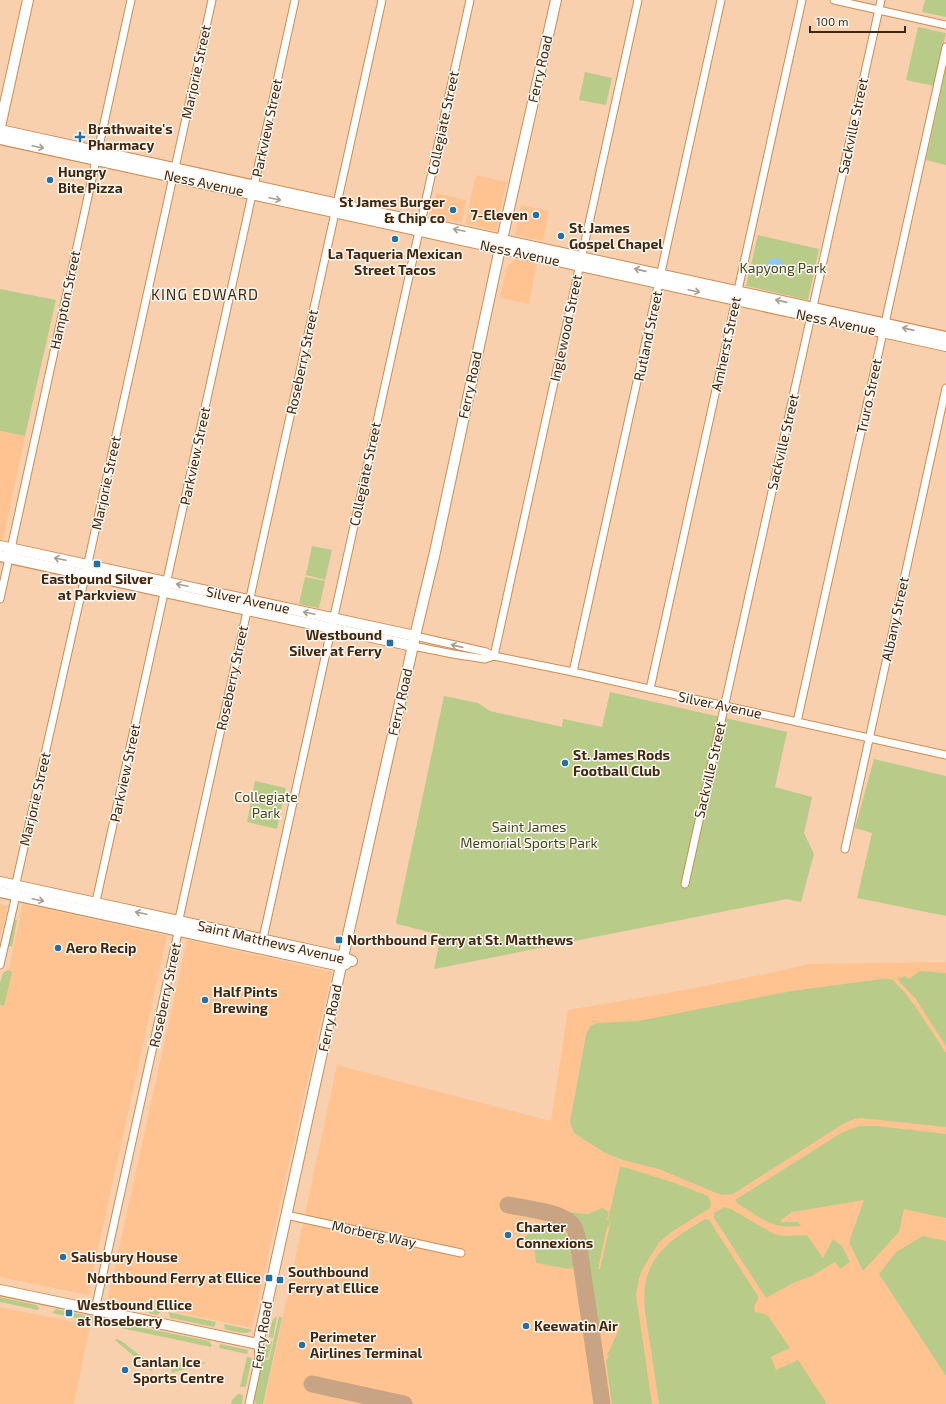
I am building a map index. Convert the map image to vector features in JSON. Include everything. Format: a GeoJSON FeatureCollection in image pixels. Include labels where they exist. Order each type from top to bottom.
{"type":"FeatureCollection","features":[{"type":"Feature","properties":{"kind":"main road"},"geometry":{"type":"LineString","coordinates":[[0,126],[28,0]]}},
{"type":"Feature","properties":{"kind":"main road","name":"Ferry Road"},"geometry":{"type":"LineString","coordinates":[[258,1344],[414,641],[436,552],[497,262],[556,0]]}},
{"type":"Feature","properties":{"kind":"main road","name":"Ness Avenue"},"geometry":{"type":"LineString","coordinates":[[0,130],[97,155],[884,328],[946,346]]}},
{"type":"Feature","properties":{"kind":"main road","name":"Ness Avenue"},"geometry":{"type":"LineString","coordinates":[[0,139],[97,155]]}},
{"type":"Feature","properties":{"kind":"main road","name":"Ness Avenue"},"geometry":{"type":"LineString","coordinates":[[501,244],[519,253],[581,262]]}},
{"type":"Feature","properties":{"kind":"main road"},"geometry":{"type":"LineString","coordinates":[[497,262],[519,253]]}},
{"type":"Feature","properties":{"kind":"main road","name":"Ness Avenue"},"geometry":{"type":"LineString","coordinates":[[884,328],[946,337]]}},
{"type":"Feature","properties":{"kind":"main road","name":"Silver Avenue"},"geometry":{"type":"LineString","coordinates":[[0,546],[7,554],[414,641]]}},
{"type":"Feature","properties":{"kind":"main road","name":"Saint Matthews Avenue"},"geometry":{"type":"LineString","coordinates":[[0,882],[16,890],[342,962]]}},
{"type":"Feature","properties":{"kind":"main road","name":"Saint Matthews Avenue"},"geometry":{"type":"LineString","coordinates":[[0,892],[16,890]]}},
{"type":"Feature","properties":{"kind":"main road"},"geometry":{"type":"LineString","coordinates":[[0,1290],[258,1344]]}},
{"type":"Feature","properties":{"kind":"street","name":"Hampton Street"},"geometry":{"type":"LineString","coordinates":[[0,600],[7,554],[131,0]]}},
{"type":"Feature","properties":{"kind":"street","name":"Marjorie Street"},"geometry":{"type":"LineString","coordinates":[[0,965],[212,0]]}},
{"type":"Feature","properties":{"kind":"street","name":"Parkview Street"},"geometry":{"type":"LineString","coordinates":[[95,908],[295,0]]}},
{"type":"Feature","properties":{"kind":"street","name":"Roseberry Street"},"geometry":{"type":"LineString","coordinates":[[95,1310],[248,605],[382,0]]}},
{"type":"Feature","properties":{"kind":"street","name":"Collegiate Street"},"geometry":{"type":"LineString","coordinates":[[262,944],[470,0]]}},
{"type":"Feature","properties":{"kind":"street","name":"Inglewood Street"},"geometry":{"type":"LineString","coordinates":[[494,656],[638,0]]}},
{"type":"Feature","properties":{"kind":"street","name":"Rutland Street"},"geometry":{"type":"LineString","coordinates":[[573,672],[721,0]]}},
{"type":"Feature","properties":{"kind":"street","name":"Amherst Street"},"geometry":{"type":"LineString","coordinates":[[650,689],[802,0]]}},
{"type":"Feature","properties":{"kind":"street"},"geometry":{"type":"LineString","coordinates":[[834,0],[946,25]]}},
{"type":"Feature","properties":{"kind":"street","name":"Sackville Street"},"geometry":{"type":"LineString","coordinates":[[685,884],[882,0]]}},
{"type":"Feature","properties":{"kind":"street","name":"Truro Street"},"geometry":{"type":"LineString","coordinates":[[797,722],[946,47]]}},
{"type":"Feature","properties":{"kind":"street","name":"Albany Street"},"geometry":{"type":"LineString","coordinates":[[845,849],[946,388]]}},
{"type":"Feature","properties":{"kind":"street","name":"Silver Avenue"},"geometry":{"type":"LineString","coordinates":[[414,641],[486,652],[494,656],[573,672],[946,755]]}},
{"type":"Feature","properties":{"kind":"street","name":"Morberg Way"},"geometry":{"type":"LineString","coordinates":[[286,1215],[461,1253]]}},
{"type":"Feature","properties":{"kind":"street","name":"Ferry Road"},"geometry":{"type":"LineString","coordinates":[[249,1404],[259,1358],[258,1344]]}},
{"type":"Feature","properties":{"kind":"shaded area"},"geometry":{"type":"Polygon","coordinates":[[[476,175],[507,182],[496,231],[465,224],[476,175]]]}},
{"type":"Feature","properties":{"kind":"shaded area"},"geometry":{"type":"Polygon","coordinates":[[[436,193],[466,200],[462,223],[430,217],[436,193]]]}},
{"type":"Feature","properties":{"kind":"shaded area"},"geometry":{"type":"Polygon","coordinates":[[[521,205],[549,211],[543,241],[515,235],[521,205]]]}},
{"type":"Feature","properties":{"kind":"shaded area"},"geometry":{"type":"Polygon","coordinates":[[[517,259],[537,263],[529,304],[500,298],[507,266],[517,259]]]}},
{"type":"Feature","properties":{"kind":"shaded area"},"geometry":{"type":"Polygon","coordinates":[[[0,431],[25,436],[3,540],[0,539],[0,431]]]}},
{"type":"Feature","properties":{"kind":"shaded area"},"geometry":{"type":"Polygon","coordinates":[[[0,904],[8,906],[0,938],[0,904]]]}},
{"type":"Feature","properties":{"kind":"shaded area"},"geometry":{"type":"Polygon","coordinates":[[[23,904],[167,936],[88,1295],[0,1277],[0,1010],[23,904]]]}},
{"type":"Feature","properties":{"kind":"shaded area"},"geometry":{"type":"Polygon","coordinates":[[[187,940],[332,972],[252,1328],[108,1298],[187,940]]]}},
{"type":"Feature","properties":{"kind":"shaded area"},"geometry":{"type":"Polygon","coordinates":[[[946,962],[946,1404],[264,1404],[337,1065],[551,1121],[568,1010],[673,992],[809,964],[946,962]]]}},
{"type":"Feature","properties":{"kind":"shaded area"},"geometry":{"type":"Polygon","coordinates":[[[0,1307],[90,1325],[74,1404],[0,1404],[0,1307]]]}},
{"type":"Feature","properties":{"kind":"green space"},"geometry":{"type":"Polygon","coordinates":[[[925,0],[946,0],[946,17],[922,12],[925,0]]]}},
{"type":"Feature","properties":{"kind":"green space"},"geometry":{"type":"Polygon","coordinates":[[[918,27],[946,33],[934,86],[906,80],[918,27]]]}},
{"type":"Feature","properties":{"kind":"green space"},"geometry":{"type":"Polygon","coordinates":[[[946,68],[946,165],[926,160],[946,68]]]}},
{"type":"Feature","properties":{"kind":"green space"},"geometry":{"type":"Polygon","coordinates":[[[585,72],[612,78],[606,105],[579,100],[585,72]]]}},
{"type":"Feature","properties":{"kind":"green space","name":"Kapyong Park"},"geometry":{"type":"Polygon","coordinates":[[[758,235],[819,249],[808,300],[746,286],[758,235]]]}},
{"type":"Feature","properties":{"kind":"green space"},"geometry":{"type":"Polygon","coordinates":[[[0,289],[56,300],[25,436],[0,431],[0,289]]]}},
{"type":"Feature","properties":{"kind":"green space"},"geometry":{"type":"Polygon","coordinates":[[[312,546],[332,550],[325,580],[306,575],[312,546]]]}},
{"type":"Feature","properties":{"kind":"green space"},"geometry":{"type":"Polygon","coordinates":[[[305,577],[325,581],[319,608],[299,604],[305,577]]]}},
{"type":"Feature","properties":{"kind":"green space","name":"Saint James Memorial Sports Park"},"geometry":{"type":"Polygon","coordinates":[[[610,692],[787,732],[775,787],[812,797],[804,833],[814,854],[801,902],[787,899],[434,969],[441,935],[397,924],[396,922],[444,696],[478,703],[490,711],[562,727],[563,719],[602,727],[610,692]]]}},
{"type":"Feature","properties":{"kind":"green space"},"geometry":{"type":"Polygon","coordinates":[[[874,759],[946,776],[946,916],[857,898],[872,833],[855,828],[874,759]]]}},
{"type":"Feature","properties":{"kind":"green space","name":"Collegiate Park"},"geometry":{"type":"Polygon","coordinates":[[[255,781],[286,788],[277,829],[247,822],[255,781]]]}},
{"type":"Feature","properties":{"kind":"green space"},"geometry":{"type":"Polygon","coordinates":[[[14,920],[17,920],[12,947],[8,944],[14,920]]]}},
{"type":"Feature","properties":{"kind":"green space"},"geometry":{"type":"Polygon","coordinates":[[[8,970],[12,972],[4,1006],[0,1005],[0,983],[3,973],[8,970]]]}},
{"type":"Feature","properties":{"kind":"green space"},"geometry":{"type":"Polygon","coordinates":[[[921,971],[946,973],[946,1046],[915,998],[897,979],[905,976],[908,979],[921,971]]]}},
{"type":"Feature","properties":{"kind":"green space"},"geometry":{"type":"Polygon","coordinates":[[[881,979],[893,980],[905,993],[946,1053],[946,1127],[861,1118],[854,1119],[843,1124],[733,1194],[721,1195],[659,1169],[623,1160],[605,1153],[574,1133],[570,1122],[586,1035],[590,1026],[597,1023],[638,1021],[792,991],[881,979]]]}},
{"type":"Feature","properties":{"kind":"green space"},"geometry":{"type":"Polygon","coordinates":[[[859,1126],[877,1126],[946,1134],[946,1218],[904,1209],[899,1232],[863,1271],[850,1244],[850,1239],[864,1200],[792,1212],[781,1220],[781,1222],[798,1222],[801,1226],[781,1226],[764,1220],[738,1204],[735,1200],[841,1133],[859,1126]]]}},
{"type":"Feature","properties":{"kind":"green space"},"geometry":{"type":"Polygon","coordinates":[[[620,1167],[675,1183],[708,1196],[711,1203],[710,1208],[673,1231],[658,1243],[657,1242],[658,1244],[642,1270],[639,1279],[636,1295],[652,1404],[612,1404],[606,1361],[609,1356],[607,1355],[620,1327],[615,1324],[597,1324],[583,1232],[577,1222],[567,1212],[588,1214],[602,1208],[609,1212],[607,1220],[610,1221],[609,1227],[607,1227],[598,1269],[600,1269],[611,1221],[608,1220],[620,1167]]]}},
{"type":"Feature","properties":{"kind":"green space"},"geometry":{"type":"Polygon","coordinates":[[[724,1207],[731,1209],[774,1234],[784,1236],[807,1235],[823,1258],[833,1239],[842,1246],[850,1262],[840,1269],[835,1262],[812,1276],[795,1282],[766,1298],[714,1218],[714,1213],[724,1207]]]}},
{"type":"Feature","properties":{"kind":"green space"},"geometry":{"type":"Polygon","coordinates":[[[705,1219],[709,1220],[758,1296],[754,1306],[755,1312],[768,1316],[790,1348],[771,1357],[776,1370],[798,1360],[827,1404],[659,1404],[644,1304],[646,1281],[656,1258],[665,1247],[705,1219]]]}},
{"type":"Feature","properties":{"kind":"green space"},"geometry":{"type":"Polygon","coordinates":[[[546,1222],[557,1225],[567,1236],[573,1268],[568,1269],[536,1263],[533,1240],[519,1241],[546,1222]]]}},
{"type":"Feature","properties":{"kind":"green space"},"geometry":{"type":"Polygon","coordinates":[[[923,1236],[946,1241],[946,1376],[879,1274],[896,1252],[923,1236]]]}},
{"type":"Feature","properties":{"kind":"green space"},"geometry":{"type":"Polygon","coordinates":[[[0,1297],[36,1305],[39,1308],[38,1310],[0,1302],[0,1297]]]}},
{"type":"Feature","properties":{"kind":"green space"},"geometry":{"type":"Polygon","coordinates":[[[106,1299],[139,1306],[134,1310],[105,1305],[106,1299]]]}},
{"type":"Feature","properties":{"kind":"green space"},"geometry":{"type":"Polygon","coordinates":[[[145,1307],[162,1311],[157,1315],[149,1313],[145,1307]]]}},
{"type":"Feature","properties":{"kind":"green space"},"geometry":{"type":"Polygon","coordinates":[[[56,1309],[101,1319],[100,1323],[52,1313],[56,1309]]]}},
{"type":"Feature","properties":{"kind":"green space"},"geometry":{"type":"Polygon","coordinates":[[[168,1312],[216,1322],[214,1327],[171,1318],[168,1312]]]}},
{"type":"Feature","properties":{"kind":"green space"},"geometry":{"type":"Polygon","coordinates":[[[277,1316],[273,1338],[269,1337],[272,1322],[277,1316]]]}},
{"type":"Feature","properties":{"kind":"green space"},"geometry":{"type":"Polygon","coordinates":[[[279,1316],[282,1318],[263,1404],[256,1404],[253,1399],[262,1359],[269,1360],[279,1316]]]}},
{"type":"Feature","properties":{"kind":"green space"},"geometry":{"type":"Polygon","coordinates":[[[124,1324],[209,1341],[212,1345],[211,1347],[121,1328],[124,1324]]]}},
{"type":"Feature","properties":{"kind":"green space"},"geometry":{"type":"Polygon","coordinates":[[[224,1324],[253,1330],[247,1333],[236,1332],[225,1329],[224,1324]]]}},
{"type":"Feature","properties":{"kind":"green space"},"geometry":{"type":"Polygon","coordinates":[[[115,1340],[120,1340],[151,1364],[153,1369],[151,1371],[115,1340]]]}},
{"type":"Feature","properties":{"kind":"green space"},"geometry":{"type":"Polygon","coordinates":[[[267,1340],[272,1342],[268,1358],[263,1357],[267,1340]]]}},
{"type":"Feature","properties":{"kind":"green space"},"geometry":{"type":"Polygon","coordinates":[[[220,1344],[248,1350],[247,1354],[219,1348],[220,1344]]]}},
{"type":"Feature","properties":{"kind":"green space"},"geometry":{"type":"Polygon","coordinates":[[[247,1357],[252,1358],[246,1386],[240,1387],[247,1357]]]}},
{"type":"Feature","properties":{"kind":"green space"},"geometry":{"type":"Polygon","coordinates":[[[163,1360],[184,1363],[205,1363],[172,1373],[171,1368],[166,1369],[163,1360]]]}},
{"type":"Feature","properties":{"kind":"green space"},"geometry":{"type":"Polygon","coordinates":[[[238,1394],[243,1395],[242,1404],[231,1404],[232,1400],[238,1394]]]}},
{"type":"Feature","properties":{"kind":"water"},"geometry":{"type":"Polygon","coordinates":[[[772,258],[778,258],[783,263],[781,272],[778,274],[772,274],[767,269],[767,263],[772,258]]]}},
{"type":"Feature","properties":{"kind":"taxiway"},"geometry":{"type":"LineString","coordinates":[[508,1205],[553,1214],[568,1221],[575,1229],[602,1404]]}},
{"type":"Feature","properties":{"kind":"taxiway"},"geometry":{"type":"LineString","coordinates":[[312,1384],[404,1404]]}},
{"type":"Feature","properties":{"kind":"place","name":"Brathwaite's Pharmacy"},"geometry":{"type":"Point","coordinates":[80,137]}},
{"type":"Feature","properties":{"kind":"place","name":"Hungry Bite Pizza"},"geometry":{"type":"Point","coordinates":[50,180]}},
{"type":"Feature","properties":{"kind":"place","name":"St James Burger & Chip co"},"geometry":{"type":"Point","coordinates":[453,210]}},
{"type":"Feature","properties":{"kind":"place","name":"7-Eleven"},"geometry":{"type":"Point","coordinates":[536,215]}},
{"type":"Feature","properties":{"kind":"place","name":"St. James Gospel Chapel"},"geometry":{"type":"Point","coordinates":[561,236]}},
{"type":"Feature","properties":{"kind":"place","name":"La Taqueria Mexican Street Tacos"},"geometry":{"type":"Point","coordinates":[395,239]}},
{"type":"Feature","properties":{"kind":"place","name":"Eastbound Silver at Parkview"},"geometry":{"type":"Point","coordinates":[97,564]}},
{"type":"Feature","properties":{"kind":"place","name":"Westbound Silver at Ferry"},"geometry":{"type":"Point","coordinates":[390,643]}},
{"type":"Feature","properties":{"kind":"place","name":"St. James Rods Football Club"},"geometry":{"type":"Point","coordinates":[565,763]}},
{"type":"Feature","properties":{"kind":"place","name":"Northbound Ferry at St. Matthews"},"geometry":{"type":"Point","coordinates":[339,940]}},
{"type":"Feature","properties":{"kind":"place","name":"Aero Recip"},"geometry":{"type":"Point","coordinates":[58,948]}},
{"type":"Feature","properties":{"kind":"place","name":"Half Pints Brewing"},"geometry":{"type":"Point","coordinates":[205,1000]}},
{"type":"Feature","properties":{"kind":"place","name":"Charter Connexions"},"geometry":{"type":"Point","coordinates":[508,1235]}},
{"type":"Feature","properties":{"kind":"place","name":"Salisbury House"},"geometry":{"type":"Point","coordinates":[63,1257]}},
{"type":"Feature","properties":{"kind":"place","name":"Northbound Ferry at Ellice"},"geometry":{"type":"Point","coordinates":[269,1278]}},
{"type":"Feature","properties":{"kind":"place","name":"Southbound Ferry at Ellice"},"geometry":{"type":"Point","coordinates":[280,1280]}},
{"type":"Feature","properties":{"kind":"place","name":"Westbound Ellice at Roseberry"},"geometry":{"type":"Point","coordinates":[69,1313]}},
{"type":"Feature","properties":{"kind":"place","name":"Keewatin Air"},"geometry":{"type":"Point","coordinates":[526,1326]}},
{"type":"Feature","properties":{"kind":"place","name":"Perimeter Airlines Terminal"},"geometry":{"type":"Point","coordinates":[302,1345]}},
{"type":"Feature","properties":{"kind":"place","name":"Canlan Ice Sports Centre"},"geometry":{"type":"Point","coordinates":[125,1370]}},
{"type":"Feature","properties":{"kind":"district","name":"KING EDWARD"},"geometry":{"type":"Point","coordinates":[205,295]}}]}
